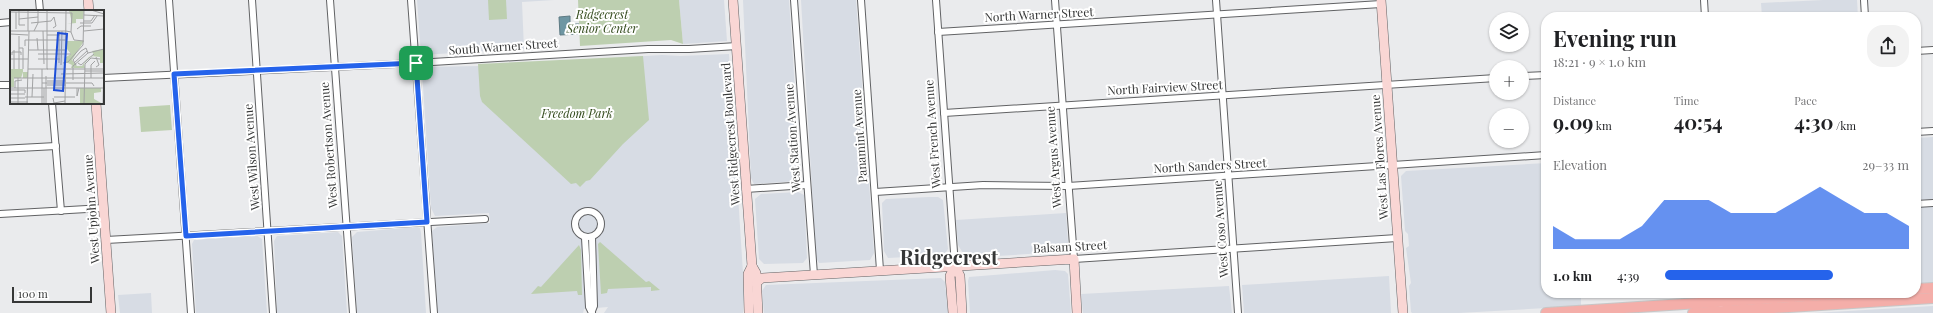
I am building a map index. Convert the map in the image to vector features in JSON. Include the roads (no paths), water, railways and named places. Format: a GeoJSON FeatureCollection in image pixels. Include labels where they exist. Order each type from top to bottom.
{"type":"FeatureCollection","features":[{"type":"Feature","properties":{"kind":"main road"},"geometry":{"type":"LineString","coordinates":[[88,0],[89,10]]}},
{"type":"Feature","properties":{"kind":"main road","name":"West Ridgecrest Boulevard"},"geometry":{"type":"LineString","coordinates":[[733,0],[752,266],[756,273],[758,313]]}},
{"type":"Feature","properties":{"kind":"main road","name":"West Las Flores Avenue"},"geometry":{"type":"LineString","coordinates":[[1381,2],[1402,313]]}},
{"type":"Feature","properties":{"kind":"main road","name":"West Upjohn Avenue"},"geometry":{"type":"LineString","coordinates":[[96,104],[111,313]]}},
{"type":"Feature","properties":{"kind":"main road","name":"Balsam Street"},"geometry":{"type":"LineString","coordinates":[[756,283],[762,278],[814,274],[1074,259]]}},
{"type":"Feature","properties":{"kind":"main road","name":"West Argus Avenue"},"geometry":{"type":"LineString","coordinates":[[1074,259],[1077,313]]}},
{"type":"Feature","properties":{"kind":"main road","name":"West Ridgecrest Boulevard"},"geometry":{"type":"LineString","coordinates":[[749,313],[748,274],[752,266]]}},
{"type":"Feature","properties":{"kind":"main road","name":"West French Avenue"},"geometry":{"type":"LineString","coordinates":[[953,313],[950,276],[955,266]]}},
{"type":"Feature","properties":{"kind":"main road","name":"West French Avenue"},"geometry":{"type":"LineString","coordinates":[[955,266],[960,276],[962,313]]}},
{"type":"Feature","properties":{"kind":"main road"},"geometry":{"type":"LineString","coordinates":[[1921,289],[1933,288]]}},
{"type":"Feature","properties":{"kind":"main road"},"geometry":{"type":"LineString","coordinates":[[1546,313],[1781,298]]}},
{"type":"Feature","properties":{"kind":"main road"},"geometry":{"type":"LineString","coordinates":[[1693,313],[1721,302],[1933,298]]}},
{"type":"Feature","properties":{"kind":"street"},"geometry":{"type":"LineString","coordinates":[[39,0],[40,10]]}},
{"type":"Feature","properties":{"kind":"street"},"geometry":{"type":"LineString","coordinates":[[170,0],[191,313]]}},
{"type":"Feature","properties":{"kind":"street","name":"West Wilson Avenue"},"geometry":{"type":"LineString","coordinates":[[252,0],[273,313]]}},
{"type":"Feature","properties":{"kind":"street","name":"West Robertson Avenue"},"geometry":{"type":"LineString","coordinates":[[330,0],[353,313]]}},
{"type":"Feature","properties":{"kind":"street"},"geometry":{"type":"LineString","coordinates":[[411,0],[434,313]]}},
{"type":"Feature","properties":{"kind":"street","name":"West Station Avenue"},"geometry":{"type":"LineString","coordinates":[[794,0],[814,274]]}},
{"type":"Feature","properties":{"kind":"street","name":"Panamint Avenue"},"geometry":{"type":"LineString","coordinates":[[861,0],[880,270]]}},
{"type":"Feature","properties":{"kind":"street","name":"West French Avenue"},"geometry":{"type":"LineString","coordinates":[[936,0],[955,266]]}},
{"type":"Feature","properties":{"kind":"street","name":"West Argus Avenue"},"geometry":{"type":"LineString","coordinates":[[1055,0],[1074,259]]}},
{"type":"Feature","properties":{"kind":"street","name":"West Coso Avenue"},"geometry":{"type":"LineString","coordinates":[[1216,0],[1238,313]]}},
{"type":"Feature","properties":{"kind":"street"},"geometry":{"type":"LineString","coordinates":[[1704,0],[1705,12]]}},
{"type":"Feature","properties":{"kind":"street"},"geometry":{"type":"LineString","coordinates":[[1864,0],[1865,12]]}},
{"type":"Feature","properties":{"kind":"street","name":"North Warner Street"},"geometry":{"type":"LineString","coordinates":[[938,32],[1381,2]]}},
{"type":"Feature","properties":{"kind":"street"},"geometry":{"type":"LineString","coordinates":[[0,23],[10,22]]}},
{"type":"Feature","properties":{"kind":"street","name":"South Warner Street"},"geometry":{"type":"LineString","coordinates":[[104,78],[416,63],[648,49],[689,49],[737,46]]}},
{"type":"Feature","properties":{"kind":"street"},"geometry":{"type":"LineString","coordinates":[[1921,51],[1933,50]]}},
{"type":"Feature","properties":{"kind":"street"},"geometry":{"type":"LineString","coordinates":[[1529,76],[1541,75]]}},
{"type":"Feature","properties":{"kind":"street","name":"North Fairview Street"},"geometry":{"type":"LineString","coordinates":[[944,113],[1489,78]]}},
{"type":"Feature","properties":{"kind":"street"},"geometry":{"type":"LineString","coordinates":[[52,104],[61,211]]}},
{"type":"Feature","properties":{"kind":"street"},"geometry":{"type":"LineString","coordinates":[[1921,132],[1933,131]]}},
{"type":"Feature","properties":{"kind":"street"},"geometry":{"type":"LineString","coordinates":[[0,149],[56,146]]}},
{"type":"Feature","properties":{"kind":"street","name":"North Sanders Street"},"geometry":{"type":"LineString","coordinates":[[875,192],[1016,184],[1068,186],[1541,155]]}},
{"type":"Feature","properties":{"kind":"street"},"geometry":{"type":"LineString","coordinates":[[746,189],[807,185]]}},
{"type":"Feature","properties":{"kind":"street"},"geometry":{"type":"LineString","coordinates":[[1921,204],[1933,203]]}},
{"type":"Feature","properties":{"kind":"street"},"geometry":{"type":"LineString","coordinates":[[0,214],[104,208]]}},
{"type":"Feature","properties":{"kind":"street"},"geometry":{"type":"LineString","coordinates":[[589,211],[597,214],[601,223],[598,232],[588,237],[579,234],[576,228],[576,222],[580,213],[589,211]]}},
{"type":"Feature","properties":{"kind":"street"},"geometry":{"type":"LineString","coordinates":[[106,240],[485,219]]}},
{"type":"Feature","properties":{"kind":"street"},"geometry":{"type":"LineString","coordinates":[[588,237],[589,307],[592,312]]}},
{"type":"Feature","properties":{"kind":"street","name":"Balsam Street"},"geometry":{"type":"LineString","coordinates":[[1074,259],[1397,238]]}},
{"type":"Feature","properties":{"kind":"street","name":"Balsam Street"},"geometry":{"type":"LineString","coordinates":[[748,290],[756,283]]}},
{"type":"Feature","properties":{"kind":"water"},"geometry":{"type":"Polygon","coordinates":[[[570,16],[570,24],[579,24],[579,34],[560,35],[559,17],[570,16]]]}},
{"type":"Feature","properties":{"kind":"district","name":"Ridgecrest"},"geometry":{"type":"Point","coordinates":[949,258]}},
{"type":"Feature","properties":{"kind":"park label","name":"Ridgecrest Senior Center"},"geometry":{"type":"Point","coordinates":[602,22]}},
{"type":"Feature","properties":{"kind":"park label","name":"Freedom Park"},"geometry":{"type":"Point","coordinates":[577,114]}}]}
